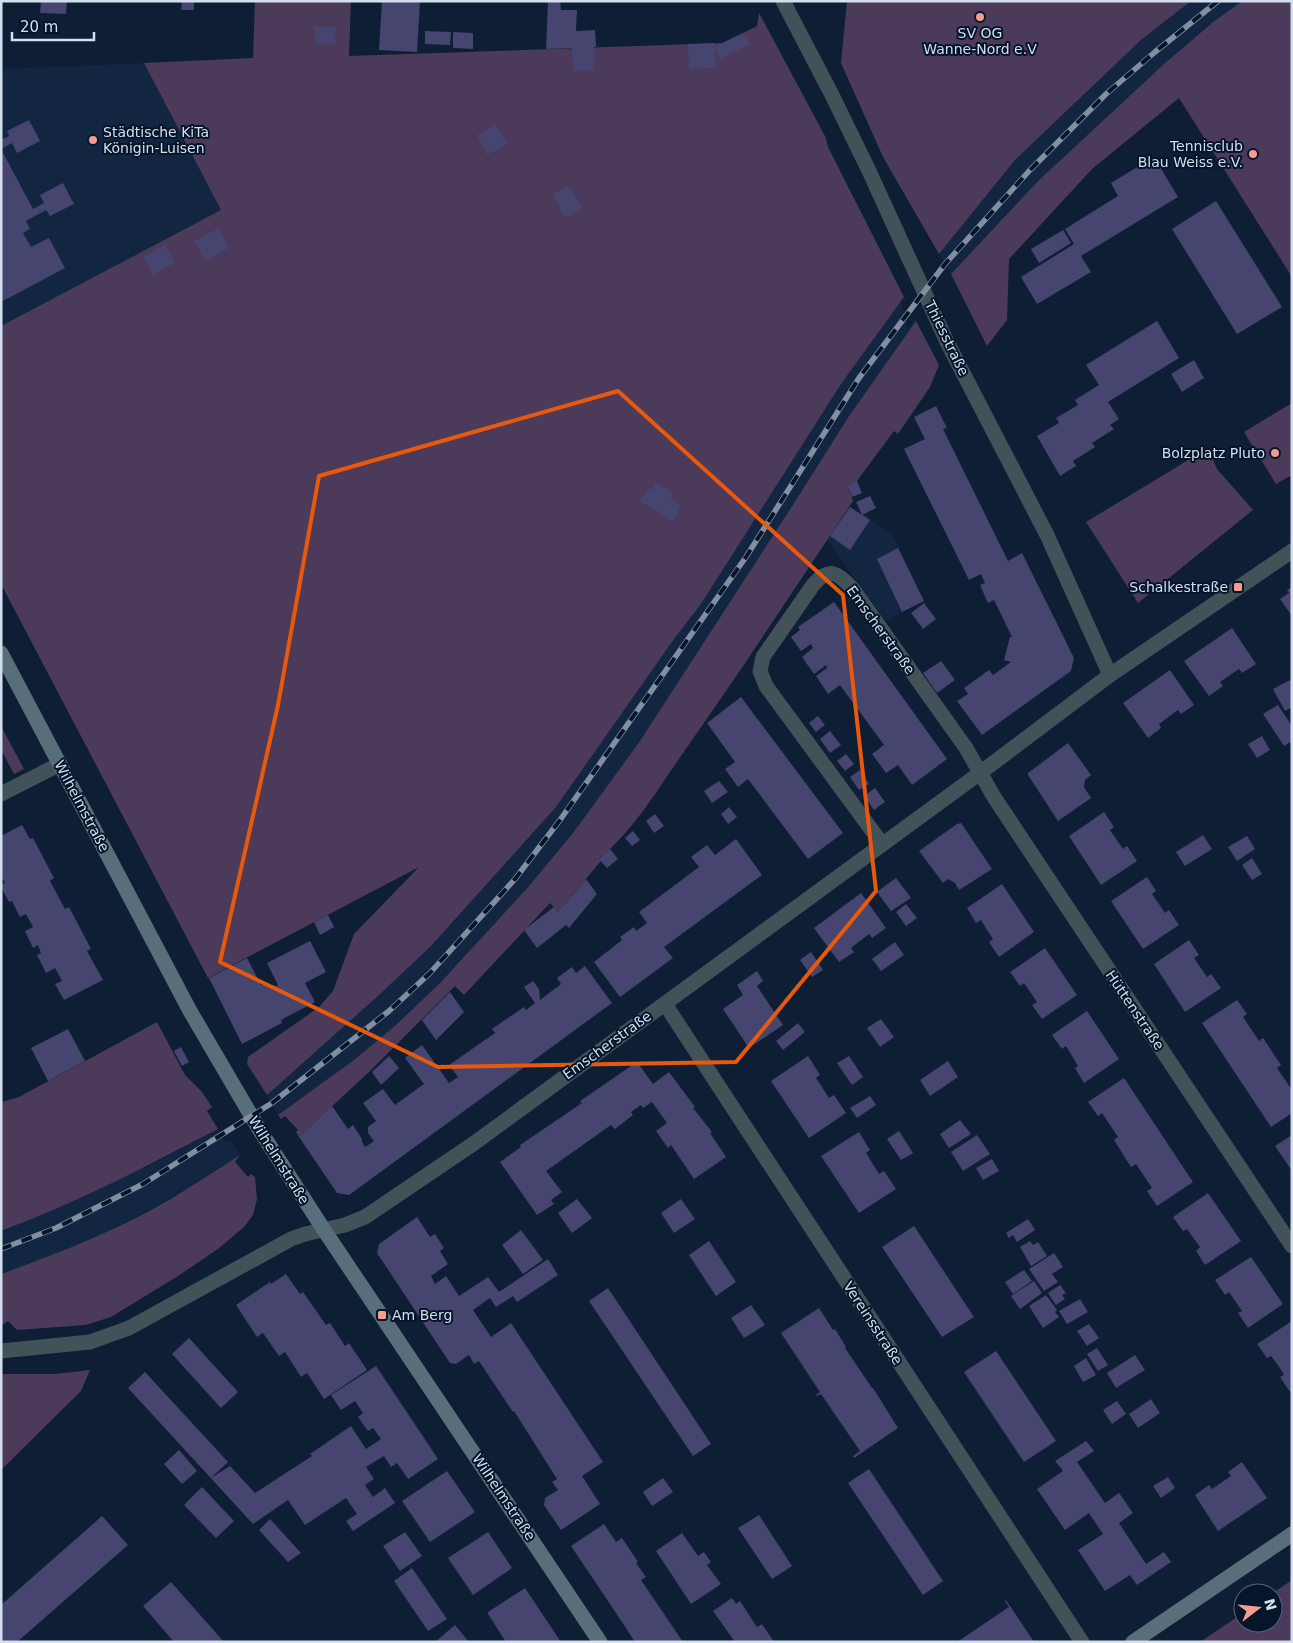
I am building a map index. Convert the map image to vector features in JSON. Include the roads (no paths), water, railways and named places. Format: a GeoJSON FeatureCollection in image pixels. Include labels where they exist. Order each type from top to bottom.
{"type":"FeatureCollection","features":[{"type":"Feature","properties":{"kind":"street","name":"Thiesstraße"},"geometry":{"type":"LineString","coordinates":[[784,1],[870,173],[948,342],[1047,534],[1110,675]]}},
{"type":"Feature","properties":{"kind":"street","name":"Emscherstraße"},"geometry":{"type":"LineString","coordinates":[[324,1230],[344,1226],[365,1217],[474,1144],[980,774],[1110,675],[1292,551]]}},
{"type":"Feature","properties":{"kind":"street","name":"Emscherstraße"},"geometry":{"type":"LineString","coordinates":[[882,844],[766,686],[760,671],[763,657],[819,578],[833,573],[841,576],[852,588],[966,748],[980,774]]}},
{"type":"Feature","properties":{"kind":"street","name":"Wilhelmstraße"},"geometry":{"type":"LineString","coordinates":[[1,653],[195,1020],[264,1136],[324,1230],[600,1642]]}},
{"type":"Feature","properties":{"kind":"street"},"geometry":{"type":"LineString","coordinates":[[1,794],[60,764]]}},
{"type":"Feature","properties":{"kind":"street","name":"Hüttenstraße"},"geometry":{"type":"LineString","coordinates":[[980,774],[1292,1246]]}},
{"type":"Feature","properties":{"kind":"street","name":"Vereinsstraße"},"geometry":{"type":"LineString","coordinates":[[665,1004],[1082,1642]]}},
{"type":"Feature","properties":{"kind":"street"},"geometry":{"type":"LineString","coordinates":[[1,1351],[90,1342],[129,1328],[282,1244],[305,1234],[324,1230]]}},
{"type":"Feature","properties":{"kind":"street"},"geometry":{"type":"LineString","coordinates":[[1133,1642],[1292,1534]]}},
{"type":"Feature","properties":{"kind":"railway"},"geometry":{"type":"LineString","coordinates":[[1,1249],[56,1228],[143,1184],[272,1103],[389,1011],[430,973],[515,879],[560,820],[746,557],[859,378],[945,264],[1030,170],[1106,94],[1218,1]]}},
{"type":"Feature","properties":{"kind":"place","name":"SV OG Wanne-Nord e.V"},"geometry":{"type":"Point","coordinates":[980,17]}},
{"type":"Feature","properties":{"kind":"place","name":"Städtische KiTa Königin-Luisen"},"geometry":{"type":"Point","coordinates":[93,140]}},
{"type":"Feature","properties":{"kind":"place","name":"Tennisclub Blau Weiss e.V."},"geometry":{"type":"Point","coordinates":[1253,154]}},
{"type":"Feature","properties":{"kind":"place","name":"Bolzplatz Pluto"},"geometry":{"type":"Point","coordinates":[1275,453]}},
{"type":"Feature","properties":{"kind":"place","name":"Schalkestraße"},"geometry":{"type":"Point","coordinates":[1238,587]}},
{"type":"Feature","properties":{"kind":"place","name":"Am Berg"},"geometry":{"type":"Point","coordinates":[382,1315]}}]}
